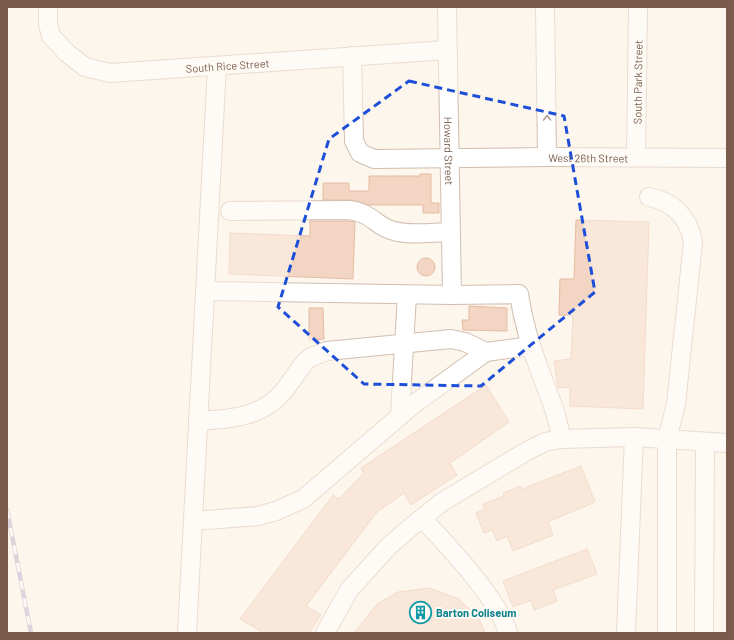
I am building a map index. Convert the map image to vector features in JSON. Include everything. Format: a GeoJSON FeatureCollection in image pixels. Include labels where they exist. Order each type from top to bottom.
{"type":"FeatureCollection","features":[{"type":"Feature","properties":{"kind":"street","name":"South Rice Street"},"geometry":{"type":"LineString","coordinates":[[48,7],[48,24],[51,36],[67,53],[85,67],[110,73],[447,50]]}},
{"type":"Feature","properties":{"kind":"street","name":"Howard Street"},"geometry":{"type":"LineString","coordinates":[[447,7],[452,295]]}},
{"type":"Feature","properties":{"kind":"street"},"geometry":{"type":"LineString","coordinates":[[545,7],[547,157]]}},
{"type":"Feature","properties":{"kind":"street","name":"South Park Street"},"geometry":{"type":"LineString","coordinates":[[636,157],[638,7]]}},
{"type":"Feature","properties":{"kind":"street","name":"West 26th Street"},"geometry":{"type":"LineString","coordinates":[[352,56],[354,141],[360,153],[374,159],[547,157],[727,158]]}},
{"type":"Feature","properties":{"kind":"street"},"geometry":{"type":"LineString","coordinates":[[187,633],[217,66]]}},
{"type":"Feature","properties":{"kind":"street"},"geometry":{"type":"LineString","coordinates":[[649,197],[663,202],[680,213],[689,225],[693,242],[676,404],[667,440],[667,633]]}},
{"type":"Feature","properties":{"kind":"street"},"geometry":{"type":"LineString","coordinates":[[230,211],[355,211],[367,215],[384,227],[395,231],[451,232]]}},
{"type":"Feature","properties":{"kind":"street"},"geometry":{"type":"LineString","coordinates":[[205,291],[452,295],[519,294],[523,319],[530,346],[557,415],[561,439]]}},
{"type":"Feature","properties":{"kind":"street"},"geometry":{"type":"LineString","coordinates":[[400,415],[407,294]]}},
{"type":"Feature","properties":{"kind":"street"},"geometry":{"type":"LineString","coordinates":[[198,421],[236,418],[264,407],[280,395],[306,360],[317,354],[345,348],[451,339],[465,342],[486,352]]}},
{"type":"Feature","properties":{"kind":"street"},"geometry":{"type":"LineString","coordinates":[[193,520],[258,516],[276,511],[303,498],[400,415],[486,352],[530,346]]}},
{"type":"Feature","properties":{"kind":"street"},"geometry":{"type":"LineString","coordinates":[[626,633],[634,437]]}},
{"type":"Feature","properties":{"kind":"street"},"geometry":{"type":"LineString","coordinates":[[325,633],[349,590],[391,545],[422,518],[442,502],[527,451],[545,442],[561,439],[634,437],[727,443]]}},
{"type":"Feature","properties":{"kind":"street"},"geometry":{"type":"LineString","coordinates":[[704,633],[705,442]]}},
{"type":"Feature","properties":{"kind":"street"},"geometry":{"type":"LineString","coordinates":[[422,518],[454,552],[500,612],[508,633]]}},
{"type":"Feature","properties":{"kind":"highlighted area"},"geometry":{"type":"Polygon","coordinates":[[[409,81],[564,116],[595,292],[481,386],[364,384],[278,307],[329,139],[409,81]]]}},
{"type":"Feature","properties":{"kind":"building"},"geometry":{"type":"Polygon","coordinates":[[[420,174],[431,174],[431,203],[439,203],[439,213],[423,213],[423,205],[369,205],[351,200],[323,200],[323,183],[349,183],[349,191],[369,191],[369,176],[420,176],[420,174]]]}},
{"type":"Feature","properties":{"kind":"building"},"geometry":{"type":"Polygon","coordinates":[[[576,220],[649,222],[643,409],[570,406],[570,387],[558,388],[554,361],[571,359],[573,316],[559,315],[560,279],[574,279],[576,220]]]}},
{"type":"Feature","properties":{"kind":"building"},"geometry":{"type":"Polygon","coordinates":[[[310,221],[355,222],[353,279],[229,274],[230,233],[310,236],[310,221]]]}},
{"type":"Feature","properties":{"kind":"building"},"geometry":{"type":"Polygon","coordinates":[[[426,258],[432,261],[435,267],[432,273],[426,276],[420,273],[417,267],[420,261],[426,258]]]}},
{"type":"Feature","properties":{"kind":"building"},"geometry":{"type":"Polygon","coordinates":[[[469,306],[507,308],[507,331],[463,330],[462,320],[469,320],[469,306]]]}},
{"type":"Feature","properties":{"kind":"building"},"geometry":{"type":"Polygon","coordinates":[[[309,308],[323,308],[324,339],[309,340],[309,308]]]}},
{"type":"Feature","properties":{"kind":"building"},"geometry":{"type":"Polygon","coordinates":[[[486,385],[509,422],[450,463],[457,475],[411,505],[404,493],[377,512],[306,606],[321,615],[309,633],[264,633],[240,619],[333,495],[339,499],[364,473],[361,468],[486,385]]]}},
{"type":"Feature","properties":{"kind":"building"},"geometry":{"type":"Polygon","coordinates":[[[581,466],[595,502],[548,522],[553,535],[513,551],[507,536],[497,541],[492,530],[484,533],[476,513],[485,509],[483,504],[504,496],[503,493],[520,486],[522,489],[581,466]]]}},
{"type":"Feature","properties":{"kind":"building"},"geometry":{"type":"Polygon","coordinates":[[[587,549],[597,574],[553,590],[557,601],[534,610],[531,600],[513,607],[503,581],[587,549]]]}},
{"type":"Feature","properties":{"kind":"building","name":"Barton Coliseum"},"geometry":{"type":"Polygon","coordinates":[[[429,588],[459,599],[479,619],[485,633],[354,633],[377,604],[398,592],[429,588]]]}},
{"type":"Feature","properties":{"kind":"railway"},"geometry":{"type":"LineString","coordinates":[[7,510],[31,633]]}},
{"type":"Feature","properties":{"kind":"place","name":"Barton Coliseum"},"geometry":{"type":"Point","coordinates":[421,612]}}]}
